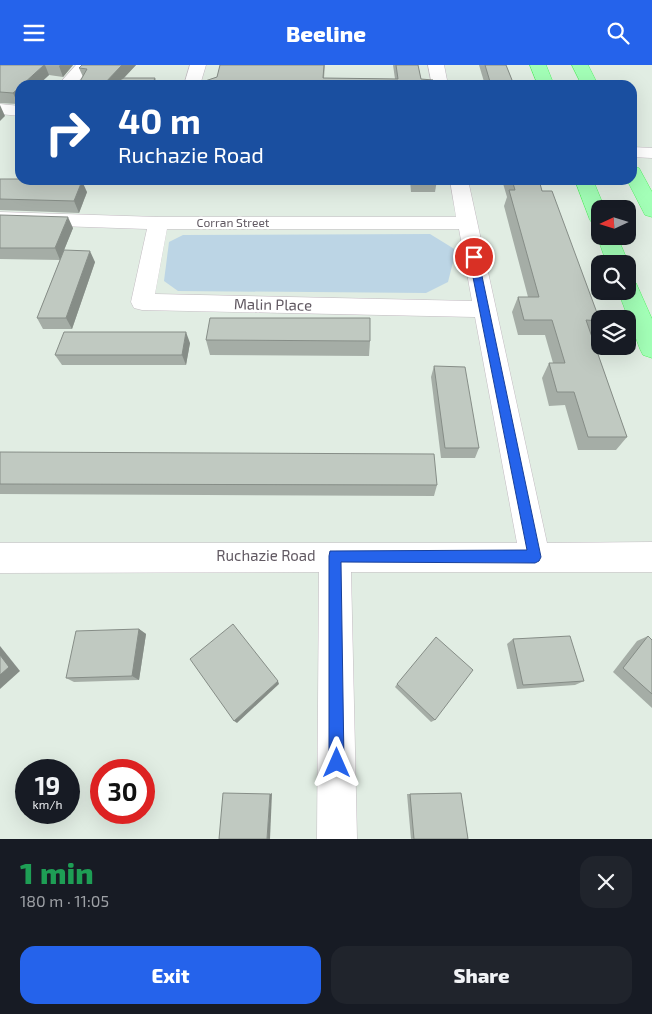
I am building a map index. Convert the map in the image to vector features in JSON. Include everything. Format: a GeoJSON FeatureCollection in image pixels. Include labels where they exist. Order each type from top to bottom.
{"type":"FeatureCollection","features":[{"type":"Feature","properties":{"kind":"main road"},"geometry":{"type":"LineString","coordinates":[[538,65],[544,80]]}},
{"type":"Feature","properties":{"kind":"main road"},"geometry":{"type":"LineString","coordinates":[[580,65],[588,80]]}},
{"type":"Feature","properties":{"kind":"main road"},"geometry":{"type":"LineString","coordinates":[[637,182],[652,211]]}},
{"type":"Feature","properties":{"kind":"main road"},"geometry":{"type":"LineString","coordinates":[[586,185],[592,200]]}},
{"type":"Feature","properties":{"kind":"main road"},"geometry":{"type":"LineString","coordinates":[[633,300],[652,349]]}},
{"type":"Feature","properties":{"kind":"street"},"geometry":{"type":"LineString","coordinates":[[71,80],[85,65]]}},
{"type":"Feature","properties":{"kind":"street"},"geometry":{"type":"LineString","coordinates":[[194,80],[198,65]]}},
{"type":"Feature","properties":{"kind":"street"},"geometry":{"type":"LineString","coordinates":[[436,65],[439,80]]}},
{"type":"Feature","properties":{"kind":"street"},"geometry":{"type":"LineString","coordinates":[[0,109],[15,110]]}},
{"type":"Feature","properties":{"kind":"street"},"geometry":{"type":"LineString","coordinates":[[637,152],[652,153]]}},
{"type":"Feature","properties":{"kind":"street"},"geometry":{"type":"LineString","coordinates":[[460,185],[535,557]]}},
{"type":"Feature","properties":{"kind":"street","name":"Corran Street"},"geometry":{"type":"LineString","coordinates":[[0,218],[158,223],[467,223]]}},
{"type":"Feature","properties":{"kind":"street","name":"Malin Place"},"geometry":{"type":"LineString","coordinates":[[158,223],[142,302],[484,309]]}},
{"type":"Feature","properties":{"kind":"street"},"geometry":{"type":"LineString","coordinates":[[335,556],[337,839]]}},
{"type":"Feature","properties":{"kind":"street","name":"Ruchazie Road"},"geometry":{"type":"LineString","coordinates":[[0,558],[652,557]]}},
{"type":"Feature","properties":{"kind":"shaded area"},"geometry":{"type":"Polygon","coordinates":[[[430,234],[456,250],[448,282],[426,293],[178,291],[164,281],[169,242],[183,235],[430,234]]]}},
{"type":"Feature","properties":{"kind":"building"},"geometry":{"type":"Polygon","coordinates":[[[0,65],[44,65],[28,80],[15,80],[15,91],[13,93],[0,92],[0,65]]]}},
{"type":"Feature","properties":{"kind":"building"},"geometry":{"type":"Polygon","coordinates":[[[82,65],[122,65],[108,80],[81,80],[87,69],[79,68],[82,65]]]}},
{"type":"Feature","properties":{"kind":"building"},"geometry":{"type":"Polygon","coordinates":[[[220,65],[324,65],[323,78],[398,79],[396,65],[418,65],[421,79],[433,80],[208,80],[217,77],[220,65]]]}},
{"type":"Feature","properties":{"kind":"building"},"geometry":{"type":"Polygon","coordinates":[[[485,65],[506,65],[512,80],[490,80],[485,65]]]}},
{"type":"Feature","properties":{"kind":"building"},"geometry":{"type":"Polygon","coordinates":[[[124,78],[155,78],[154,80],[119,80],[124,78]]]}},
{"type":"Feature","properties":{"kind":"building"},"geometry":{"type":"Polygon","coordinates":[[[0,179],[15,179],[15,185],[80,185],[74,201],[0,199],[0,179]]]}},
{"type":"Feature","properties":{"kind":"building"},"geometry":{"type":"Polygon","coordinates":[[[514,185],[540,185],[542,191],[552,191],[596,310],[591,310],[591,320],[586,320],[591,334],[591,355],[598,355],[627,437],[588,437],[574,392],[557,392],[549,363],[565,363],[552,320],[524,320],[518,297],[539,297],[509,190],[515,190],[514,185]]]}},
{"type":"Feature","properties":{"kind":"building"},"geometry":{"type":"Polygon","coordinates":[[[0,215],[68,217],[55,248],[0,248],[0,215]]]}},
{"type":"Feature","properties":{"kind":"building"},"geometry":{"type":"Polygon","coordinates":[[[64,250],[90,251],[66,318],[37,318],[64,250]]]}},
{"type":"Feature","properties":{"kind":"building"},"geometry":{"type":"Polygon","coordinates":[[[210,318],[370,318],[370,341],[206,340],[210,318]]]}},
{"type":"Feature","properties":{"kind":"building"},"geometry":{"type":"Polygon","coordinates":[[[64,332],[186,332],[182,355],[55,355],[64,332]]]}},
{"type":"Feature","properties":{"kind":"building"},"geometry":{"type":"Polygon","coordinates":[[[434,366],[465,367],[479,448],[445,448],[434,366]]]}},
{"type":"Feature","properties":{"kind":"building"},"geometry":{"type":"Polygon","coordinates":[[[0,452],[434,454],[437,485],[0,484],[0,452]]]}},
{"type":"Feature","properties":{"kind":"building"},"geometry":{"type":"Polygon","coordinates":[[[233,624],[278,681],[234,721],[190,659],[233,624]]]}},
{"type":"Feature","properties":{"kind":"building"},"geometry":{"type":"Polygon","coordinates":[[[139,629],[132,676],[66,678],[76,631],[139,629]]]}},
{"type":"Feature","properties":{"kind":"building"},"geometry":{"type":"Polygon","coordinates":[[[570,636],[584,681],[523,685],[513,639],[570,636]]]}},
{"type":"Feature","properties":{"kind":"building"},"geometry":{"type":"Polygon","coordinates":[[[648,636],[652,640],[652,694],[623,668],[648,636]]]}},
{"type":"Feature","properties":{"kind":"building"},"geometry":{"type":"Polygon","coordinates":[[[436,637],[473,670],[435,720],[397,684],[436,637]]]}},
{"type":"Feature","properties":{"kind":"building"},"geometry":{"type":"Polygon","coordinates":[[[0,655],[9,667],[0,675],[0,655]]]}},
{"type":"Feature","properties":{"kind":"building"},"geometry":{"type":"Polygon","coordinates":[[[223,793],[270,794],[267,839],[219,839],[223,793]]]}},
{"type":"Feature","properties":{"kind":"building"},"geometry":{"type":"Polygon","coordinates":[[[461,793],[468,839],[414,839],[410,794],[461,793]]]}},
{"type":"Feature","properties":{"kind":"route"},"geometry":{"type":"LineString","coordinates":[[337,763],[335,556],[535,557],[474,257]]}}]}
